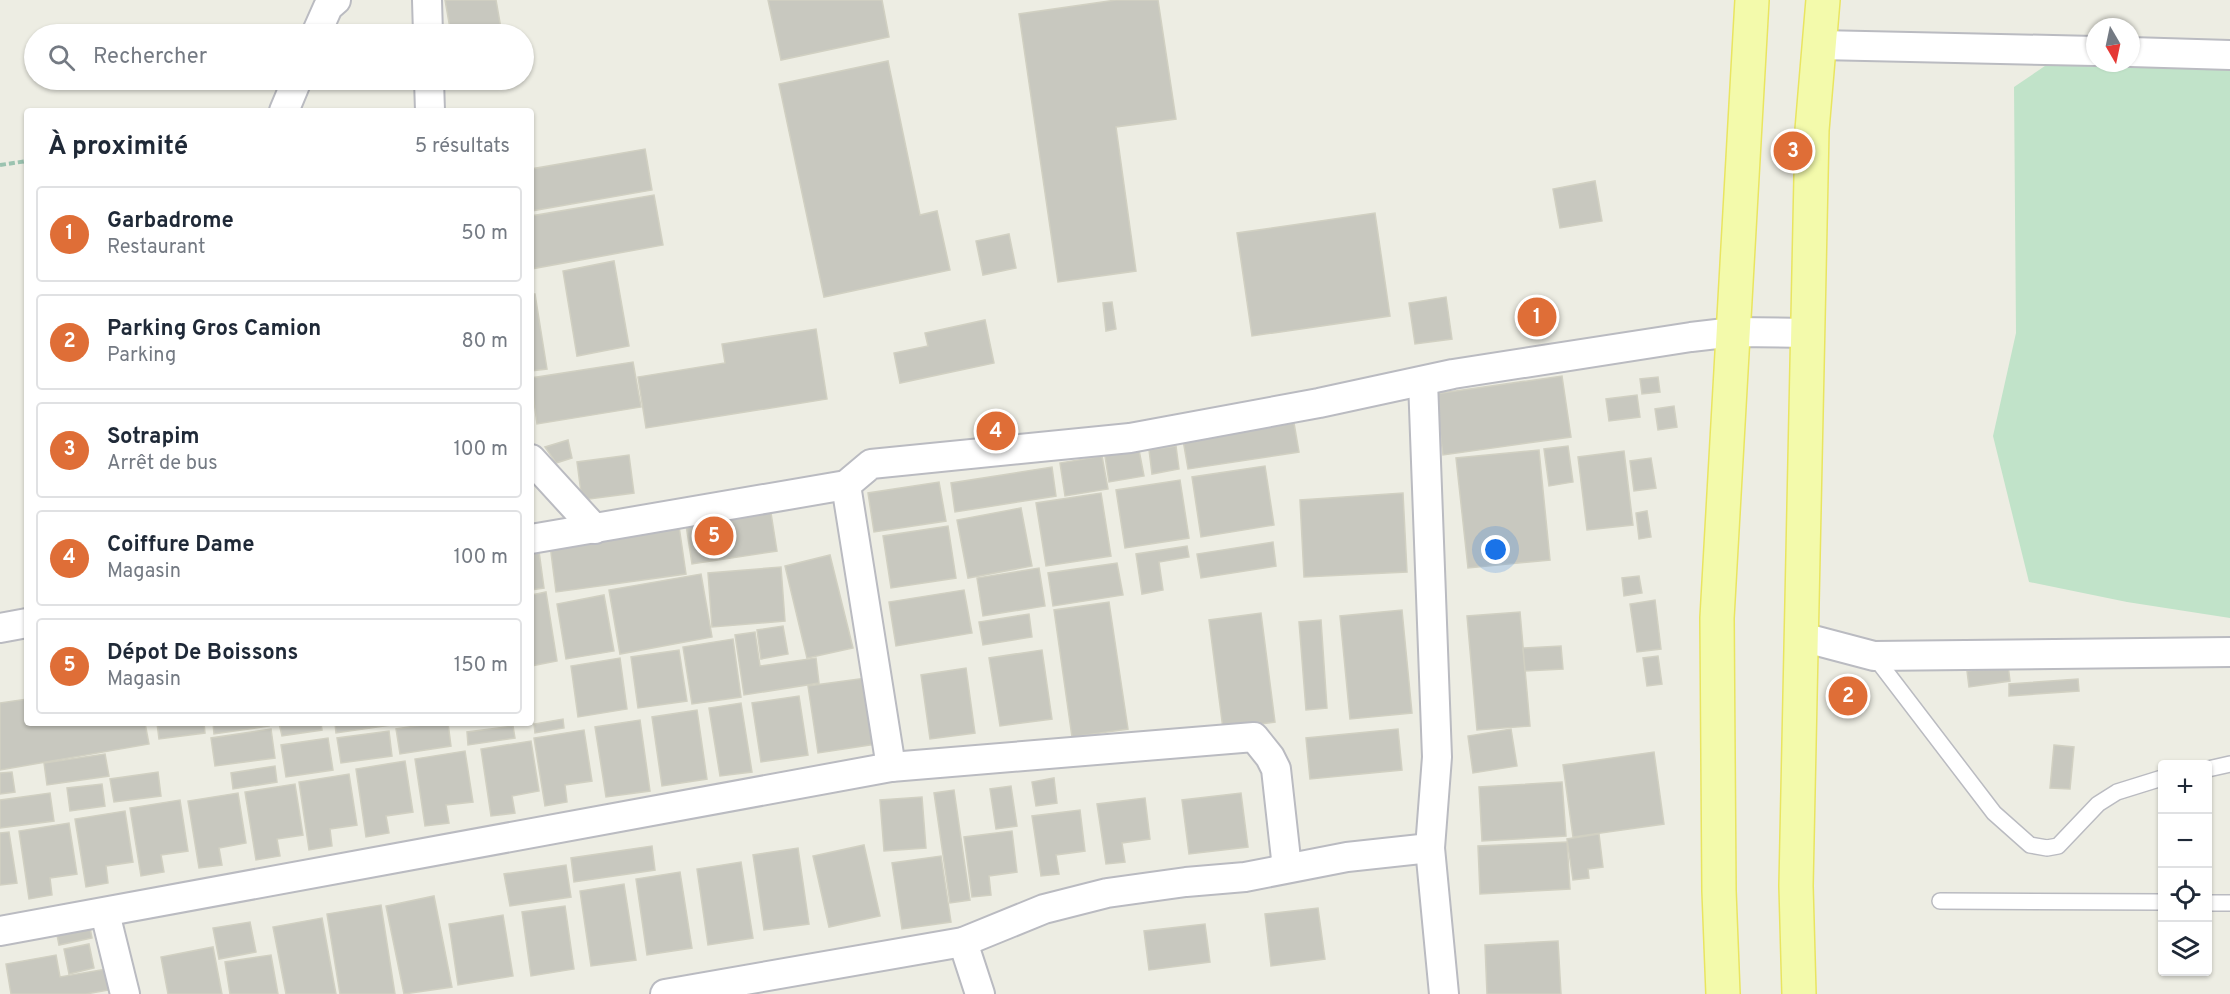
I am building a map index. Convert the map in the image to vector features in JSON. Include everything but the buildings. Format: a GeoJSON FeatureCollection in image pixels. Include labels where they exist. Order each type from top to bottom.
{"type":"FeatureCollection","features":[{"type":"Feature","properties":{"kind":"main road"},"geometry":{"type":"LineString","coordinates":[[1723,994],[1719,891],[1717,618],[1752,0]]}},
{"type":"Feature","properties":{"kind":"main road"},"geometry":{"type":"LineString","coordinates":[[1799,994],[1797,886],[1812,130],[1823,0]]}},
{"type":"Feature","properties":{"kind":"street"},"geometry":{"type":"LineString","coordinates":[[320,24],[328,7],[336,0]]}},
{"type":"Feature","properties":{"kind":"street"},"geometry":{"type":"LineString","coordinates":[[427,0],[428,24]]}},
{"type":"Feature","properties":{"kind":"street"},"geometry":{"type":"LineString","coordinates":[[1820,45],[2086,51]]}},
{"type":"Feature","properties":{"kind":"street"},"geometry":{"type":"LineString","coordinates":[[2140,52],[2230,55]]}},
{"type":"Feature","properties":{"kind":"street"},"geometry":{"type":"LineString","coordinates":[[285,108],[293,90]]}},
{"type":"Feature","properties":{"kind":"street"},"geometry":{"type":"LineString","coordinates":[[429,90],[430,108]]}},
{"type":"Feature","properties":{"kind":"street"},"geometry":{"type":"LineString","coordinates":[[534,539],[846,485],[871,464],[1130,438],[1423,381],[1734,332],[1808,333]]}},
{"type":"Feature","properties":{"kind":"street"},"geometry":{"type":"LineString","coordinates":[[1423,381],[1437,757],[1430,848],[1444,994]]}},
{"type":"Feature","properties":{"kind":"street"},"geometry":{"type":"LineString","coordinates":[[534,462],[595,529]]}},
{"type":"Feature","properties":{"kind":"street"},"geometry":{"type":"LineString","coordinates":[[846,485],[891,767]]}},
{"type":"Feature","properties":{"kind":"street"},"geometry":{"type":"LineString","coordinates":[[0,628],[24,624]]}},
{"type":"Feature","properties":{"kind":"street"},"geometry":{"type":"LineString","coordinates":[[1802,637],[1874,656],[2230,652]]}},
{"type":"Feature","properties":{"kind":"street"},"geometry":{"type":"LineString","coordinates":[[0,931],[891,767],[1254,736],[1276,769],[1287,868]]}},
{"type":"Feature","properties":{"kind":"street"},"geometry":{"type":"LineString","coordinates":[[664,994],[963,942],[1044,909],[1107,893],[1245,877],[1347,857],[1430,848]]}},
{"type":"Feature","properties":{"kind":"street"},"geometry":{"type":"LineString","coordinates":[[105,913],[125,994]]}},
{"type":"Feature","properties":{"kind":"street"},"geometry":{"type":"LineString","coordinates":[[963,942],[980,994]]}},
{"type":"Feature","properties":{"kind":"lane"},"geometry":{"type":"LineString","coordinates":[[1874,656],[1995,813],[2030,845],[2047,848],[2058,846],[2098,804],[2117,792],[2158,780]]}},
{"type":"Feature","properties":{"kind":"lane"},"geometry":{"type":"LineString","coordinates":[[2212,768],[2230,764]]}},
{"type":"Feature","properties":{"kind":"lane"},"geometry":{"type":"LineString","coordinates":[[1940,901],[2158,902]]}},
{"type":"Feature","properties":{"kind":"lane"},"geometry":{"type":"LineString","coordinates":[[2212,903],[2230,903]]}},
{"type":"Feature","properties":{"kind":"path"},"geometry":{"type":"LineString","coordinates":[[0,165],[24,161]]}},
{"type":"Feature","properties":{"kind":"green space"},"geometry":{"type":"Polygon","coordinates":[[[2218,39],[2230,41],[2230,618],[2127,602],[2029,582],[1993,436],[2016,333],[2014,87],[2070,49],[2086,58],[2086,72],[2140,72],[2140,44],[2218,39]]]}},
{"type":"Feature","properties":{"kind":"place","name":"Sotrapim"},"geometry":{"type":"Point","coordinates":[1793,151]}},
{"type":"Feature","properties":{"kind":"place","name":"Garbadrome"},"geometry":{"type":"Point","coordinates":[1537,317]}},
{"type":"Feature","properties":{"kind":"place","name":"Coiffure Dame"},"geometry":{"type":"Point","coordinates":[996,431]}},
{"type":"Feature","properties":{"kind":"place","name":"Dépot De Boissons"},"geometry":{"type":"Point","coordinates":[714,536]}},
{"type":"Feature","properties":{"kind":"place","name":"Parking Gros Camion"},"geometry":{"type":"Point","coordinates":[1848,696]}}]}
